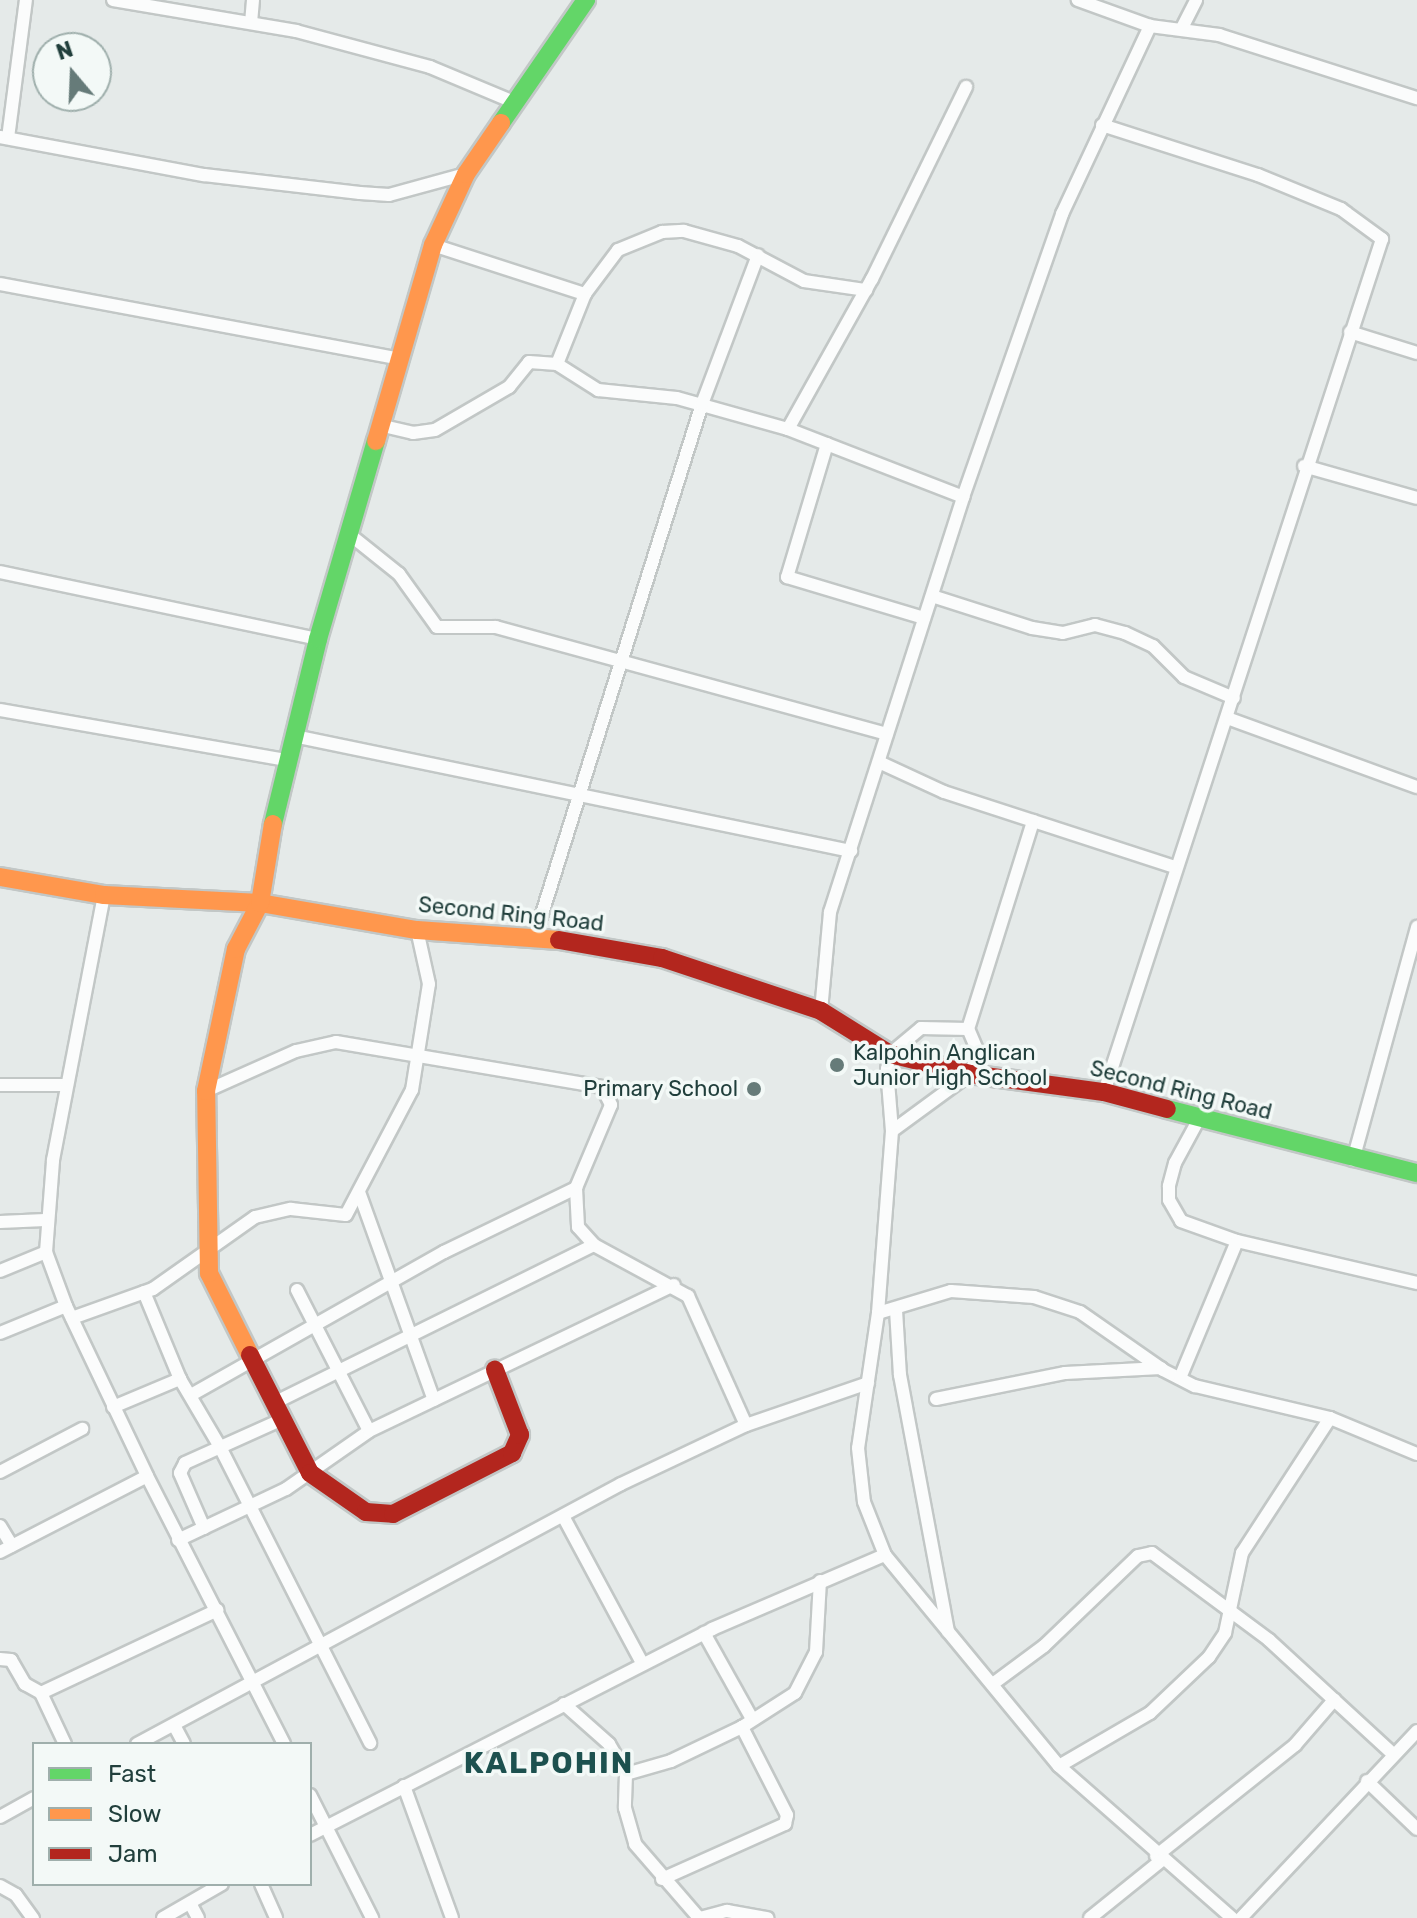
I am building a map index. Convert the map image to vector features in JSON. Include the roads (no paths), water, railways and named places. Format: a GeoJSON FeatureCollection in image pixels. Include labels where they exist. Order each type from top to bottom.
{"type":"FeatureCollection","features":[{"type":"Feature","properties":{"kind":"street"},"geometry":{"type":"LineString","coordinates":[[26,0],[4,137],[204,175],[360,193],[389,195],[466,174]]}},
{"type":"Feature","properties":{"kind":"street"},"geometry":{"type":"LineString","coordinates":[[113,0],[251,23],[430,67],[516,103]]}},
{"type":"Feature","properties":{"kind":"street"},"geometry":{"type":"LineString","coordinates":[[251,23],[253,0]]}},
{"type":"Feature","properties":{"kind":"street"},"geometry":{"type":"LineString","coordinates":[[495,1370],[520,1435],[512,1453],[393,1514],[366,1512],[310,1473],[217,1292],[207,1255],[206,1091],[236,949],[260,903],[287,760],[318,639],[397,358],[433,245],[466,174],[586,0]]}},
{"type":"Feature","properties":{"kind":"street"},"geometry":{"type":"LineString","coordinates":[[1078,0],[1150,26],[1182,28],[1417,98]]}},
{"type":"Feature","properties":{"kind":"street"},"geometry":{"type":"LineString","coordinates":[[1182,28],[1196,0]]}},
{"type":"Feature","properties":{"kind":"street"},"geometry":{"type":"LineString","coordinates":[[821,1011],[830,912],[881,763],[887,734],[963,497],[1062,214],[1150,26]]}},
{"type":"Feature","properties":{"kind":"street"},"geometry":{"type":"LineString","coordinates":[[788,429],[866,290],[966,87]]}},
{"type":"Feature","properties":{"kind":"street"},"geometry":{"type":"LineString","coordinates":[[1102,125],[1258,175],[1341,209],[1377,232],[1382,249],[1304,466],[1234,698],[1175,867],[1104,1092]]}},
{"type":"Feature","properties":{"kind":"street"},"geometry":{"type":"LineString","coordinates":[[557,364],[585,294],[618,250],[662,232],[684,231],[758,255],[804,281],[866,290]]}},
{"type":"Feature","properties":{"kind":"street"},"geometry":{"type":"LineString","coordinates":[[433,245],[585,294]]}},
{"type":"Feature","properties":{"kind":"street"},"geometry":{"type":"LineString","coordinates":[[535,936],[577,794],[702,404],[758,255]]}},
{"type":"Feature","properties":{"kind":"street"},"geometry":{"type":"LineString","coordinates":[[0,284],[397,358]]}},
{"type":"Feature","properties":{"kind":"street"},"geometry":{"type":"LineString","coordinates":[[1350,332],[1417,353]]}},
{"type":"Feature","properties":{"kind":"street"},"geometry":{"type":"LineString","coordinates":[[379,425],[413,433],[435,430],[509,387],[529,362],[557,364],[598,390],[702,404],[788,429],[963,497]]}},
{"type":"Feature","properties":{"kind":"street"},"geometry":{"type":"LineString","coordinates":[[827,444],[787,577],[924,618]]}},
{"type":"Feature","properties":{"kind":"street"},"geometry":{"type":"LineString","coordinates":[[1304,466],[1417,498]]}},
{"type":"Feature","properties":{"kind":"street"},"geometry":{"type":"LineString","coordinates":[[349,534],[399,574],[437,627],[496,627],[887,734]]}},
{"type":"Feature","properties":{"kind":"street"},"geometry":{"type":"LineString","coordinates":[[0,572],[318,639]]}},
{"type":"Feature","properties":{"kind":"street"},"geometry":{"type":"LineString","coordinates":[[932,596],[1032,628],[1063,633],[1095,625],[1125,633],[1153,646],[1184,677],[1234,698]]}},
{"type":"Feature","properties":{"kind":"street"},"geometry":{"type":"LineString","coordinates":[[0,710],[287,760]]}},
{"type":"Feature","properties":{"kind":"street"},"geometry":{"type":"LineString","coordinates":[[1227,718],[1417,787]]}},
{"type":"Feature","properties":{"kind":"street"},"geometry":{"type":"LineString","coordinates":[[294,736],[851,851]]}},
{"type":"Feature","properties":{"kind":"street"},"geometry":{"type":"LineString","coordinates":[[881,763],[944,792],[1175,867]]}},
{"type":"Feature","properties":{"kind":"street"},"geometry":{"type":"LineString","coordinates":[[892,1131],[970,1074],[978,1052],[968,1029],[1033,821]]}},
{"type":"Feature","properties":{"kind":"street","name":"Second Ring Road"},"geometry":{"type":"LineString","coordinates":[[0,877],[104,895],[260,903],[417,930],[535,936],[662,958],[821,1011],[890,1054],[970,1074],[1104,1092],[1353,1160],[1417,1173]]}},
{"type":"Feature","properties":{"kind":"street"},"geometry":{"type":"LineString","coordinates":[[104,895],[66,1085],[45,1220],[46,1252],[69,1312],[113,1407],[283,1742]]}},
{"type":"Feature","properties":{"kind":"street"},"geometry":{"type":"LineString","coordinates":[[1353,1160],[1417,927]]}},
{"type":"Feature","properties":{"kind":"street"},"geometry":{"type":"LineString","coordinates":[[0,1333],[144,1292],[207,1255],[229,1231],[255,1217],[291,1209],[346,1215],[394,1117],[407,1106],[429,984],[417,930]]}},
{"type":"Feature","properties":{"kind":"street"},"geometry":{"type":"LineString","coordinates":[[968,1029],[921,1028],[890,1054],[886,1082],[892,1131],[878,1313],[858,1448],[864,1502],[885,1555],[994,1683],[1059,1766],[1159,1858],[1232,1918]]}},
{"type":"Feature","properties":{"kind":"street"},"geometry":{"type":"LineString","coordinates":[[206,1091],[322,1042],[418,1054],[602,1087],[611,1105],[576,1188],[574,1216],[594,1245],[674,1285],[688,1296],[746,1425]]}},
{"type":"Feature","properties":{"kind":"street"},"geometry":{"type":"LineString","coordinates":[[0,1085],[66,1085]]}},
{"type":"Feature","properties":{"kind":"street"},"geometry":{"type":"LineString","coordinates":[[1200,1117],[1175,1163],[1169,1200],[1181,1221],[1237,1241],[1417,1283]]}},
{"type":"Feature","properties":{"kind":"street"},"geometry":{"type":"LineString","coordinates":[[191,1395],[389,1284],[576,1188]]}},
{"type":"Feature","properties":{"kind":"street"},"geometry":{"type":"LineString","coordinates":[[359,1192],[389,1284],[434,1400]]}},
{"type":"Feature","properties":{"kind":"street"},"geometry":{"type":"LineString","coordinates":[[0,1222],[45,1220]]}},
{"type":"Feature","properties":{"kind":"street"},"geometry":{"type":"LineString","coordinates":[[1180,1378],[1237,1241]]}},
{"type":"Feature","properties":{"kind":"street"},"geometry":{"type":"LineString","coordinates":[[204,1528],[180,1473],[185,1463],[220,1447],[338,1370],[594,1245]]}},
{"type":"Feature","properties":{"kind":"street"},"geometry":{"type":"LineString","coordinates":[[0,1271],[46,1252]]}},
{"type":"Feature","properties":{"kind":"street"},"geometry":{"type":"LineString","coordinates":[[178,1540],[249,1507],[310,1473],[332,1452],[369,1431],[674,1285]]}},
{"type":"Feature","properties":{"kind":"street"},"geometry":{"type":"LineString","coordinates":[[297,1290],[369,1431]]}},
{"type":"Feature","properties":{"kind":"street"},"geometry":{"type":"LineString","coordinates":[[878,1313],[896,1310],[933,1293],[951,1291],[1034,1297],[1080,1312],[1180,1378],[1226,1395],[1330,1418],[1417,1454]]}},
{"type":"Feature","properties":{"kind":"street"},"geometry":{"type":"LineString","coordinates":[[144,1292],[180,1379],[220,1447],[319,1649],[370,1743]]}},
{"type":"Feature","properties":{"kind":"street"},"geometry":{"type":"LineString","coordinates":[[896,1310],[900,1375],[948,1632]]}},
{"type":"Feature","properties":{"kind":"street"},"geometry":{"type":"LineString","coordinates":[[936,1399],[1065,1373],[1161,1368]]}},
{"type":"Feature","properties":{"kind":"street"},"geometry":{"type":"LineString","coordinates":[[113,1407],[180,1379]]}},
{"type":"Feature","properties":{"kind":"street"},"geometry":{"type":"LineString","coordinates":[[141,1742],[319,1649],[437,1579],[746,1425],[868,1383]]}},
{"type":"Feature","properties":{"kind":"street"},"geometry":{"type":"LineString","coordinates":[[1059,1766],[1150,1713],[1209,1657],[1225,1633],[1228,1607],[1242,1553],[1330,1418]]}},
{"type":"Feature","properties":{"kind":"street"},"geometry":{"type":"LineString","coordinates":[[0,1472],[82,1429]]}},
{"type":"Feature","properties":{"kind":"street"},"geometry":{"type":"LineString","coordinates":[[0,1526],[6,1549],[147,1476]]}},
{"type":"Feature","properties":{"kind":"street"},"geometry":{"type":"LineString","coordinates":[[563,1516],[642,1663]]}},
{"type":"Feature","properties":{"kind":"street"},"geometry":{"type":"LineString","coordinates":[[994,1683],[1044,1646],[1145,1552],[1228,1607],[1393,1754]]}},
{"type":"Feature","properties":{"kind":"street"},"geometry":{"type":"LineString","coordinates":[[312,1834],[642,1663],[820,1581],[885,1555]]}},
{"type":"Feature","properties":{"kind":"street"},"geometry":{"type":"LineString","coordinates":[[626,1774],[671,1761],[747,1723],[795,1693],[812,1669],[821,1619],[820,1581]]}},
{"type":"Feature","properties":{"kind":"street"},"geometry":{"type":"LineString","coordinates":[[41,1693],[217,1610]]}},
{"type":"Feature","properties":{"kind":"street"},"geometry":{"type":"LineString","coordinates":[[662,1879],[785,1824],[787,1815],[704,1633]]}},
{"type":"Feature","properties":{"kind":"street"},"geometry":{"type":"LineString","coordinates":[[0,1659],[11,1660],[25,1684],[41,1693],[64,1742]]}},
{"type":"Feature","properties":{"kind":"street"},"geometry":{"type":"LineString","coordinates":[[1090,1918],[1295,1745],[1334,1700]]}},
{"type":"Feature","properties":{"kind":"street"},"geometry":{"type":"LineString","coordinates":[[564,1704],[609,1744],[626,1774],[628,1828],[662,1879],[699,1918],[727,1911],[767,1918]]}},
{"type":"Feature","properties":{"kind":"street"},"geometry":{"type":"LineString","coordinates":[[174,1725],[183,1742]]}},
{"type":"Feature","properties":{"kind":"street"},"geometry":{"type":"LineString","coordinates":[[1241,1918],[1417,1731]]}},
{"type":"Feature","properties":{"kind":"street"},"geometry":{"type":"LineString","coordinates":[[1367,1781],[1417,1829]]}},
{"type":"Feature","properties":{"kind":"street"},"geometry":{"type":"LineString","coordinates":[[404,1786],[452,1918]]}},
{"type":"Feature","properties":{"kind":"street"},"geometry":{"type":"LineString","coordinates":[[0,1817],[32,1799]]}},
{"type":"Feature","properties":{"kind":"street"},"geometry":{"type":"LineString","coordinates":[[312,1799],[372,1918]]}},
{"type":"Feature","properties":{"kind":"street"},"geometry":{"type":"LineString","coordinates":[[0,1886],[16,1895],[33,1918]]}},
{"type":"Feature","properties":{"kind":"street"},"geometry":{"type":"LineString","coordinates":[[163,1918],[219,1886]]}},
{"type":"Feature","properties":{"kind":"street"},"geometry":{"type":"LineString","coordinates":[[262,1886],[276,1918]]}},
{"type":"Feature","properties":{"kind":"street"},"geometry":{"type":"LineString","coordinates":[[190,1903],[198,1918]]}},
{"type":"Feature","properties":{"kind":"place","name":"Kalpohin Anglican Junior High School"},"geometry":{"type":"Point","coordinates":[837,1065]}},
{"type":"Feature","properties":{"kind":"place","name":"Primary School"},"geometry":{"type":"Point","coordinates":[754,1089]}},
{"type":"Feature","properties":{"kind":"district","name":"KALPOHIN"},"geometry":{"type":"Point","coordinates":[549,1763]}}]}
